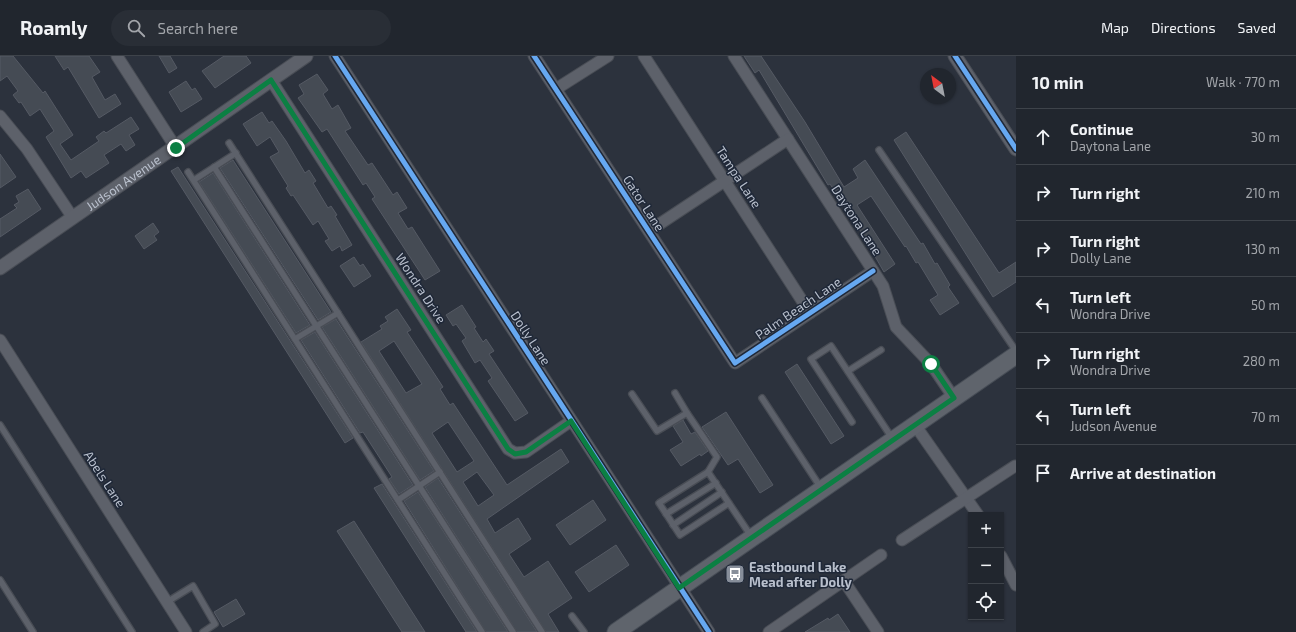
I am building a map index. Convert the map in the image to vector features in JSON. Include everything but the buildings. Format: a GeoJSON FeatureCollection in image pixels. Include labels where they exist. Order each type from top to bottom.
{"type":"FeatureCollection","features":[{"type":"Feature","properties":{"kind":"main road"},"geometry":{"type":"LineString","coordinates":[[616,632],[1016,355]]}},
{"type":"Feature","properties":{"kind":"street"},"geometry":{"type":"LineString","coordinates":[[117,56],[176,148]]}},
{"type":"Feature","properties":{"kind":"street","name":"Judson Avenue"},"geometry":{"type":"LineString","coordinates":[[0,268],[176,148],[306,56]]}},
{"type":"Feature","properties":{"kind":"street","name":"Dolly Lane"},"geometry":{"type":"LineString","coordinates":[[335,56],[709,632]]}},
{"type":"Feature","properties":{"kind":"street","name":"Gator Lane"},"geometry":{"type":"LineString","coordinates":[[534,56],[735,363]]}},
{"type":"Feature","properties":{"kind":"street"},"geometry":{"type":"LineString","coordinates":[[556,89],[608,56]]}},
{"type":"Feature","properties":{"kind":"street","name":"Tampa Lane"},"geometry":{"type":"LineString","coordinates":[[644,56],[810,313]]}},
{"type":"Feature","properties":{"kind":"street","name":"Daytona Lane"},"geometry":{"type":"LineString","coordinates":[[734,56],[883,286],[896,327],[931,364],[954,398]]}},
{"type":"Feature","properties":{"kind":"street"},"geometry":{"type":"LineString","coordinates":[[955,56],[1014,142]]}},
{"type":"Feature","properties":{"kind":"street","name":"Wondra Drive"},"geometry":{"type":"LineString","coordinates":[[271,80],[508,449],[515,454],[526,452],[571,421]]}},
{"type":"Feature","properties":{"kind":"street"},"geometry":{"type":"LineString","coordinates":[[0,116],[27,149],[73,218]]}},
{"type":"Feature","properties":{"kind":"street"},"geometry":{"type":"LineString","coordinates":[[648,231],[788,139]]}},
{"type":"Feature","properties":{"kind":"street","name":"Palm Beach Lane"},"geometry":{"type":"LineString","coordinates":[[735,363],[873,271]]}},
{"type":"Feature","properties":{"kind":"street","name":"Abels Lane"},"geometry":{"type":"LineString","coordinates":[[0,340],[186,632]]}},
{"type":"Feature","properties":{"kind":"street"},"geometry":{"type":"LineString","coordinates":[[915,425],[976,512]]}},
{"type":"Feature","properties":{"kind":"street"},"geometry":{"type":"LineString","coordinates":[[902,540],[1015,466]]}},
{"type":"Feature","properties":{"kind":"street"},"geometry":{"type":"LineString","coordinates":[[769,632],[881,555]]}},
{"type":"Feature","properties":{"kind":"street"},"geometry":{"type":"LineString","coordinates":[[1004,562],[1016,585]]}},
{"type":"Feature","properties":{"kind":"street"},"geometry":{"type":"LineString","coordinates":[[844,581],[878,632]]}},
{"type":"Feature","properties":{"kind":"lane"},"geometry":{"type":"LineString","coordinates":[[229,143],[542,632]]}},
{"type":"Feature","properties":{"kind":"lane"},"geometry":{"type":"LineString","coordinates":[[879,150],[1016,351]]}},
{"type":"Feature","properties":{"kind":"lane"},"geometry":{"type":"LineString","coordinates":[[194,180],[236,153]]}},
{"type":"Feature","properties":{"kind":"lane"},"geometry":{"type":"LineString","coordinates":[[214,167],[513,632]]}},
{"type":"Feature","properties":{"kind":"lane"},"geometry":{"type":"LineString","coordinates":[[188,172],[482,632]]}},
{"type":"Feature","properties":{"kind":"lane"},"geometry":{"type":"LineString","coordinates":[[295,339],[338,313]]}},
{"type":"Feature","properties":{"kind":"lane"},"geometry":{"type":"LineString","coordinates":[[852,422],[811,359],[831,346],[894,440]]}},
{"type":"Feature","properties":{"kind":"lane"},"geometry":{"type":"LineString","coordinates":[[848,371],[881,350]]}},
{"type":"Feature","properties":{"kind":"lane"},"geometry":{"type":"LineString","coordinates":[[675,393],[716,457],[708,472],[659,503],[680,535],[729,503]]}},
{"type":"Feature","properties":{"kind":"lane"},"geometry":{"type":"LineString","coordinates":[[632,394],[657,431],[687,412]]}},
{"type":"Feature","properties":{"kind":"lane"},"geometry":{"type":"LineString","coordinates":[[762,398],[822,490]]}},
{"type":"Feature","properties":{"kind":"lane"},"geometry":{"type":"LineString","coordinates":[[0,425],[132,632]]}},
{"type":"Feature","properties":{"kind":"lane"},"geometry":{"type":"LineString","coordinates":[[398,500],[440,472]]}},
{"type":"Feature","properties":{"kind":"lane"},"geometry":{"type":"LineString","coordinates":[[708,472],[752,538]]}},
{"type":"Feature","properties":{"kind":"lane"},"geometry":{"type":"LineString","coordinates":[[666,514],[716,483]]}},
{"type":"Feature","properties":{"kind":"lane"},"geometry":{"type":"LineString","coordinates":[[673,525],[722,492]]}},
{"type":"Feature","properties":{"kind":"lane"},"geometry":{"type":"LineString","coordinates":[[0,580],[33,632]]}},
{"type":"Feature","properties":{"kind":"lane"},"geometry":{"type":"LineString","coordinates":[[167,602],[193,586],[215,624],[203,632]]}},
{"type":"Feature","properties":{"kind":"lane"},"geometry":{"type":"LineString","coordinates":[[572,616],[584,632]]}},
{"type":"Feature","properties":{"kind":"cycle path"},"geometry":{"type":"LineString","coordinates":[[335,56],[709,632]]}},
{"type":"Feature","properties":{"kind":"cycle path"},"geometry":{"type":"LineString","coordinates":[[534,56],[735,363],[873,271]]}},
{"type":"Feature","properties":{"kind":"cycle path"},"geometry":{"type":"LineString","coordinates":[[955,56],[1016,149]]}},
{"type":"Feature","properties":{"kind":"place","name":"Eastbound Lake Mead after Dolly"},"geometry":{"type":"Point","coordinates":[735,574]}},
{"type":"Feature","properties":{"kind":"route"},"geometry":{"type":"LineString","coordinates":[[176,148],[271,80],[508,449],[515,454],[526,452],[571,421],[679,588],[954,398],[931,364]]}}]}
